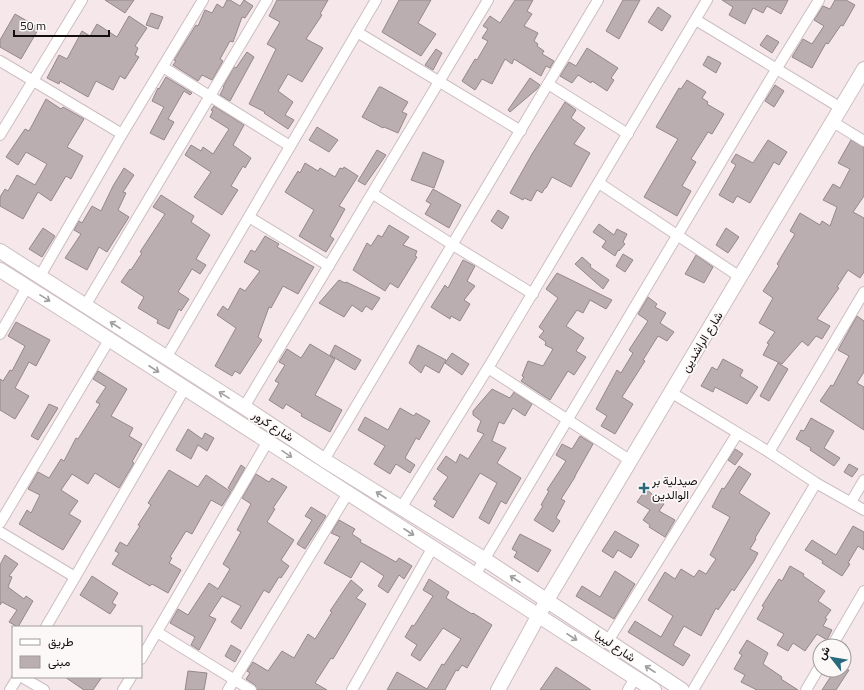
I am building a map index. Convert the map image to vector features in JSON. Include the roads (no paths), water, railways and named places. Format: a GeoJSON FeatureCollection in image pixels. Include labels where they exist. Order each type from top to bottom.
{"type":"FeatureCollection","features":[{"type":"Feature","properties":{"kind":"main road","name":"شارع الراشدين"},"geometry":{"type":"LineString","coordinates":[[498,690],[547,600],[672,393],[864,69]]}},
{"type":"Feature","properties":{"kind":"main road","name":"شارع كرور"},"geometry":{"type":"LineString","coordinates":[[0,251],[324,460],[547,600]]}},
{"type":"Feature","properties":{"kind":"main road","name":"شارع كرور"},"geometry":{"type":"LineString","coordinates":[[0,270],[539,615]]}},
{"type":"Feature","properties":{"kind":"main road","name":"شارع ليبيا"},"geometry":{"type":"LineString","coordinates":[[547,600],[682,690]]}},
{"type":"Feature","properties":{"kind":"main road","name":"شارع ليبيا"},"geometry":{"type":"LineString","coordinates":[[539,615],[632,684],[654,690]]}},
{"type":"Feature","properties":{"kind":"street"},"geometry":{"type":"LineString","coordinates":[[0,135],[82,0]]}},
{"type":"Feature","properties":{"kind":"street"},"geometry":{"type":"LineString","coordinates":[[40,276],[122,134],[203,0]]}},
{"type":"Feature","properties":{"kind":"street"},"geometry":{"type":"LineString","coordinates":[[85,306],[266,0]]}},
{"type":"Feature","properties":{"kind":"street"},"geometry":{"type":"LineString","coordinates":[[166,358],[376,0]]}},
{"type":"Feature","properties":{"kind":"street"},"geometry":{"type":"LineString","coordinates":[[244,407],[488,0]]}},
{"type":"Feature","properties":{"kind":"street"},"geometry":{"type":"LineString","coordinates":[[324,460],[598,0]]}},
{"type":"Feature","properties":{"kind":"street"},"geometry":{"type":"LineString","coordinates":[[401,508],[533,294],[707,0]]}},
{"type":"Feature","properties":{"kind":"street"},"geometry":{"type":"LineString","coordinates":[[475,575],[819,0]]}},
{"type":"Feature","properties":{"kind":"street"},"geometry":{"type":"LineString","coordinates":[[696,20],[841,108]]}},
{"type":"Feature","properties":{"kind":"street"},"geometry":{"type":"LineString","coordinates":[[357,32],[439,83],[521,131]]}},
{"type":"Feature","properties":{"kind":"street"},"geometry":{"type":"LineString","coordinates":[[0,60],[122,134]]}},
{"type":"Feature","properties":{"kind":"street"},"geometry":{"type":"LineString","coordinates":[[163,67],[290,146]]}},
{"type":"Feature","properties":{"kind":"street"},"geometry":{"type":"LineString","coordinates":[[548,84],[628,134]]}},
{"type":"Feature","properties":{"kind":"street"},"geometry":{"type":"LineString","coordinates":[[833,122],[864,141]]}},
{"type":"Feature","properties":{"kind":"street"},"geometry":{"type":"LineString","coordinates":[[599,183],[740,278]]}},
{"type":"Feature","properties":{"kind":"street"},"geometry":{"type":"LineString","coordinates":[[373,194],[533,294]]}},
{"type":"Feature","properties":{"kind":"street"},"geometry":{"type":"LineString","coordinates":[[249,217],[329,266]]}},
{"type":"Feature","properties":{"kind":"street"},"geometry":{"type":"LineString","coordinates":[[0,334],[27,287]]}},
{"type":"Feature","properties":{"kind":"street"},"geometry":{"type":"LineString","coordinates":[[769,452],[864,292]]}},
{"type":"Feature","properties":{"kind":"street"},"geometry":{"type":"LineString","coordinates":[[0,523],[109,340]]}},
{"type":"Feature","properties":{"kind":"street"},"geometry":{"type":"LineString","coordinates":[[488,368],[631,461]]}},
{"type":"Feature","properties":{"kind":"street"},"geometry":{"type":"LineString","coordinates":[[47,626],[185,388]]}},
{"type":"Feature","properties":{"kind":"street"},"geometry":{"type":"LineString","coordinates":[[672,393],[737,434],[769,452],[816,483],[864,510]]}},
{"type":"Feature","properties":{"kind":"street"},"geometry":{"type":"LineString","coordinates":[[608,641],[737,434]]}},
{"type":"Feature","properties":{"kind":"street"},"geometry":{"type":"LineString","coordinates":[[142,657],[268,441]]}},
{"type":"Feature","properties":{"kind":"street"},"geometry":{"type":"LineString","coordinates":[[851,502],[864,480]]}},
{"type":"Feature","properties":{"kind":"street"},"geometry":{"type":"LineString","coordinates":[[693,690],[816,483]]}},
{"type":"Feature","properties":{"kind":"street"},"geometry":{"type":"LineString","coordinates":[[228,690],[348,493]]}},
{"type":"Feature","properties":{"kind":"street"},"geometry":{"type":"LineString","coordinates":[[0,532],[75,577]]}},
{"type":"Feature","properties":{"kind":"street"},"geometry":{"type":"LineString","coordinates":[[352,690],[433,547]]}},
{"type":"Feature","properties":{"kind":"street"},"geometry":{"type":"LineString","coordinates":[[837,638],[864,590]]}},
{"type":"Feature","properties":{"kind":"street"},"geometry":{"type":"LineString","coordinates":[[157,632],[251,690]]}},
{"type":"Feature","properties":{"kind":"street"},"geometry":{"type":"LineString","coordinates":[[10,690],[17,678]]}},
{"type":"Feature","properties":{"kind":"street"},"geometry":{"type":"LineString","coordinates":[[24,678],[44,690]]}},
{"type":"Feature","properties":{"kind":"street"},"geometry":{"type":"LineString","coordinates":[[123,690],[130,678]]}},
{"type":"Feature","properties":{"kind":"street"},"geometry":{"type":"LineString","coordinates":[[806,690],[813,678]]}},
{"type":"Feature","properties":{"kind":"place","name":"صيدلية بر الوالدين"},"geometry":{"type":"Point","coordinates":[644,488]}}]}
